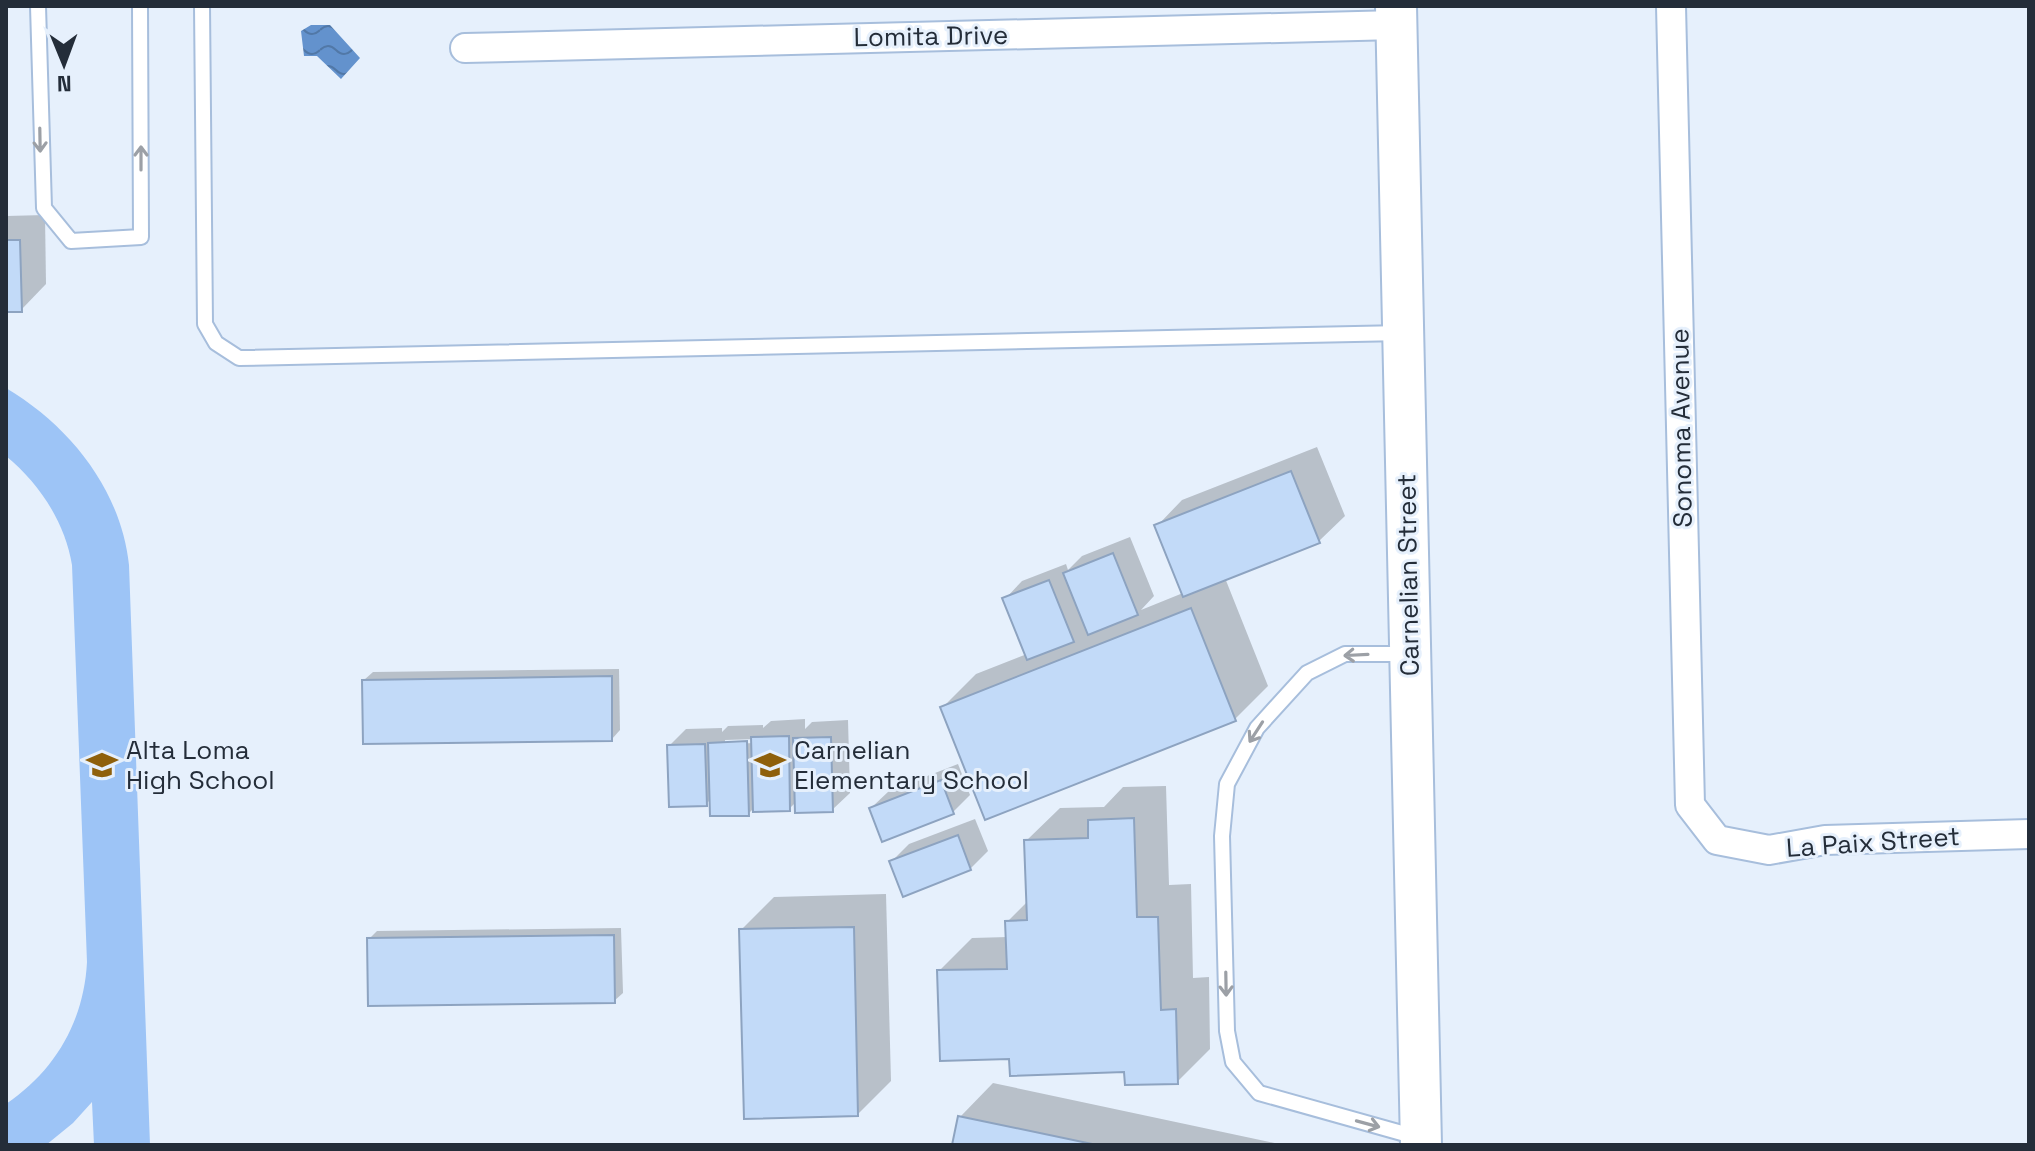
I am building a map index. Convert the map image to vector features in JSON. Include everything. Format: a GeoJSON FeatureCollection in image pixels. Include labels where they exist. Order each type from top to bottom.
{"type":"FeatureCollection","features":[{"type":"Feature","properties":{"kind":"main road","name":"Carnelian Street"},"geometry":{"type":"LineString","coordinates":[[1397,16],[1420,1142]]}},
{"type":"Feature","properties":{"kind":"street","name":"Sonoma Avenue"},"geometry":{"type":"LineString","coordinates":[[1671,6],[1690,805],[1717,840]]}},
{"type":"Feature","properties":{"kind":"street","name":"Lomita Drive"},"geometry":{"type":"LineString","coordinates":[[465,48],[1397,16]]}},
{"type":"Feature","properties":{"kind":"street","name":"La Paix Street"},"geometry":{"type":"LineString","coordinates":[[1717,840],[1769,850],[1825,840],[2029,834]]}},
{"type":"Feature","properties":{"kind":"lane"},"geometry":{"type":"LineString","coordinates":[[38,6],[44,208],[71,241],[141,237],[140,6]]}},
{"type":"Feature","properties":{"kind":"lane"},"geometry":{"type":"LineString","coordinates":[[202,6],[205,324],[216,343],[239,358],[1403,333]]}},
{"type":"Feature","properties":{"kind":"lane"},"geometry":{"type":"LineString","coordinates":[[1410,654],[1345,654],[1307,673],[1257,728],[1227,784],[1222,836],[1227,1031],[1233,1062],[1259,1093],[1420,1142]]}},
{"type":"Feature","properties":{"kind":"shaded area"},"geometry":{"type":"Polygon","coordinates":[[[6,388],[29,403],[71,441],[103,486],[124,537],[129,565],[150,1145],[94,1145],[92,1102],[46,1145],[6,1145],[6,1104],[39,1076],[64,1043],[80,1004],[87,962],[72,565],[69,549],[49,504],[29,478],[6,456],[6,388]]]}},
{"type":"Feature","properties":{"kind":"water"},"geometry":{"type":"Polygon","coordinates":[[[311,25],[330,25],[360,58],[341,79],[317,56],[304,56],[301,31],[311,25]]]}},
{"type":"Feature","properties":{"kind":"building"},"geometry":{"type":"Polygon","coordinates":[[[6,240],[20,240],[22,312],[6,312],[6,240]]]}},
{"type":"Feature","properties":{"kind":"building"},"geometry":{"type":"Polygon","coordinates":[[[1291,471],[1320,543],[1183,597],[1154,525],[1291,471]]]}},
{"type":"Feature","properties":{"kind":"building"},"geometry":{"type":"Polygon","coordinates":[[[1113,553],[1138,615],[1088,635],[1063,573],[1113,553]]]}},
{"type":"Feature","properties":{"kind":"building"},"geometry":{"type":"Polygon","coordinates":[[[1049,580],[1074,642],[1027,660],[1002,598],[1049,580]]]}},
{"type":"Feature","properties":{"kind":"building"},"geometry":{"type":"Polygon","coordinates":[[[1191,608],[1236,721],[985,820],[940,707],[1191,608]]]}},
{"type":"Feature","properties":{"kind":"building"},"geometry":{"type":"Polygon","coordinates":[[[612,676],[612,741],[363,744],[362,680],[612,676]]]}},
{"type":"Feature","properties":{"kind":"building"},"geometry":{"type":"Polygon","coordinates":[[[789,736],[790,811],[753,812],[751,737],[789,736]]]}},
{"type":"Feature","properties":{"kind":"building"},"geometry":{"type":"Polygon","coordinates":[[[831,737],[833,812],[795,813],[793,738],[831,737]]]}},
{"type":"Feature","properties":{"kind":"building"},"geometry":{"type":"Polygon","coordinates":[[[747,741],[749,816],[710,816],[708,743],[747,741]]]}},
{"type":"Feature","properties":{"kind":"building"},"geometry":{"type":"Polygon","coordinates":[[[705,744],[707,806],[669,807],[667,745],[705,744]]]}},
{"type":"Feature","properties":{"kind":"building"},"geometry":{"type":"Polygon","coordinates":[[[941,780],[954,814],[882,842],[869,808],[941,780]]]}},
{"type":"Feature","properties":{"kind":"building"},"geometry":{"type":"Polygon","coordinates":[[[1134,818],[1137,917],[1158,917],[1161,1010],[1176,1009],[1178,1084],[1125,1085],[1124,1072],[1010,1076],[1009,1059],[940,1061],[937,970],[1007,969],[1005,921],[1027,920],[1024,840],[1088,838],[1088,820],[1134,818]]]}},
{"type":"Feature","properties":{"kind":"building"},"geometry":{"type":"Polygon","coordinates":[[[958,835],[971,870],[903,897],[889,861],[958,835]]]}},
{"type":"Feature","properties":{"kind":"building"},"geometry":{"type":"Polygon","coordinates":[[[854,927],[858,1116],[744,1119],[739,929],[854,927]]]}},
{"type":"Feature","properties":{"kind":"building"},"geometry":{"type":"Polygon","coordinates":[[[614,935],[615,1003],[368,1006],[367,938],[614,935]]]}},
{"type":"Feature","properties":{"kind":"building"},"geometry":{"type":"Polygon","coordinates":[[[958,1116],[1097,1145],[952,1145],[958,1116]]]}},
{"type":"Feature","properties":{"kind":"place","name":"Alta Loma High School"},"geometry":{"type":"Point","coordinates":[102,765]}},
{"type":"Feature","properties":{"kind":"place","name":"Carnelian Elementary School"},"geometry":{"type":"Point","coordinates":[770,765]}}]}
